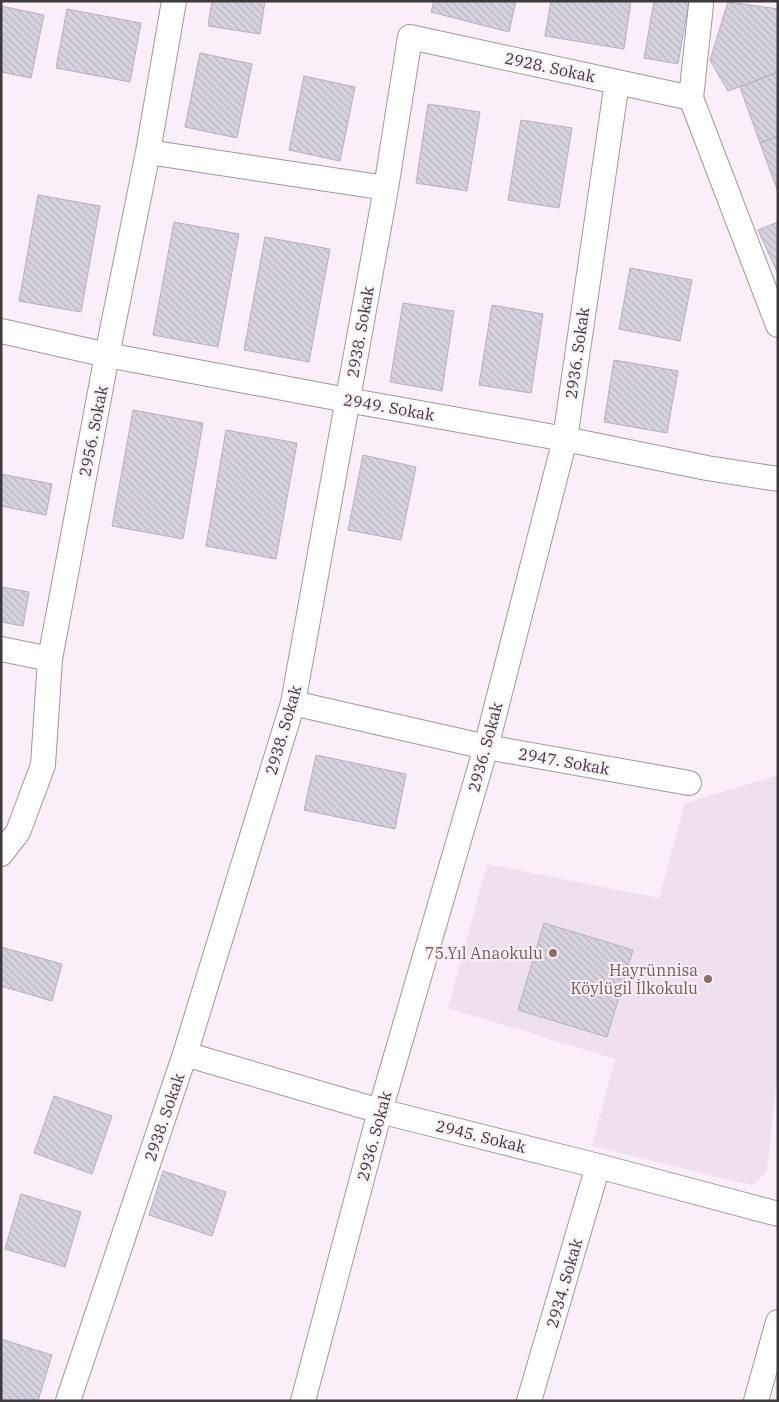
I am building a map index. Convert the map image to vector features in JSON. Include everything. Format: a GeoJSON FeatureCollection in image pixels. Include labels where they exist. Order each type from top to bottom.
{"type":"FeatureCollection","features":[{"type":"Feature","properties":{"kind":"street","name":"2956. Sokak"},"geometry":{"type":"LineString","coordinates":[[1,854],[18,832],[43,765],[50,659],[107,355],[148,152],[174,1]]}},
{"type":"Feature","properties":{"kind":"street"},"geometry":{"type":"LineString","coordinates":[[701,5],[691,98],[778,325]]}},
{"type":"Feature","properties":{"kind":"street","name":"2928. Sokak"},"geometry":{"type":"LineString","coordinates":[[410,37],[691,98]]}},
{"type":"Feature","properties":{"kind":"street","name":"2938. Sokak"},"geometry":{"type":"LineString","coordinates":[[68,1401],[185,1054],[293,703],[386,188],[410,37]]}},
{"type":"Feature","properties":{"kind":"street","name":"2936. Sokak"},"geometry":{"type":"LineString","coordinates":[[303,1401],[380,1111],[486,747],[565,439],[617,82]]}},
{"type":"Feature","properties":{"kind":"street"},"geometry":{"type":"LineString","coordinates":[[148,152],[386,188]]}},
{"type":"Feature","properties":{"kind":"street","name":"2949. Sokak"},"geometry":{"type":"LineString","coordinates":[[1,331],[107,355],[565,439],[707,468],[778,479]]}},
{"type":"Feature","properties":{"kind":"street"},"geometry":{"type":"LineString","coordinates":[[1,650],[50,659]]}},
{"type":"Feature","properties":{"kind":"street","name":"2947. Sokak"},"geometry":{"type":"LineString","coordinates":[[293,703],[486,747],[688,783]]}},
{"type":"Feature","properties":{"kind":"street","name":"2945. Sokak"},"geometry":{"type":"LineString","coordinates":[[185,1054],[380,1111],[778,1214]]}},
{"type":"Feature","properties":{"kind":"street","name":"2934. Sokak"},"geometry":{"type":"LineString","coordinates":[[529,1401],[598,1166]]}},
{"type":"Feature","properties":{"kind":"street"},"geometry":{"type":"LineString","coordinates":[[756,1401],[778,1322]]}},
{"type":"Feature","properties":{"kind":"shaded area","name":"Hayrünnisa Köylügil İlkokulu"},"geometry":{"type":"Polygon","coordinates":[[[778,775],[778,1068],[767,1171],[753,1185],[592,1146],[615,1059],[448,1008],[487,864],[659,898],[685,803],[778,775]]]}},
{"type":"Feature","properties":{"kind":"building"},"geometry":{"type":"Polygon","coordinates":[[[212,1],[265,1],[260,34],[208,26],[212,1]]]}},
{"type":"Feature","properties":{"kind":"building"},"geometry":{"type":"Polygon","coordinates":[[[434,1],[516,1],[509,32],[431,12],[434,1]]]}},
{"type":"Feature","properties":{"kind":"building"},"geometry":{"type":"Polygon","coordinates":[[[551,1],[631,1],[624,49],[545,36],[551,1]]]}},
{"type":"Feature","properties":{"kind":"building"},"geometry":{"type":"Polygon","coordinates":[[[654,1],[689,1],[678,64],[644,58],[654,1]]]}},
{"type":"Feature","properties":{"kind":"building"},"geometry":{"type":"Polygon","coordinates":[[[728,2],[778,9],[778,72],[728,91],[710,60],[728,2]]]}},
{"type":"Feature","properties":{"kind":"building"},"geometry":{"type":"Polygon","coordinates":[[[1,6],[44,15],[31,78],[1,72],[1,6]]]}},
{"type":"Feature","properties":{"kind":"building"},"geometry":{"type":"Polygon","coordinates":[[[67,9],[141,23],[130,82],[56,68],[67,9]]]}},
{"type":"Feature","properties":{"kind":"building"},"geometry":{"type":"Polygon","coordinates":[[[200,53],[252,64],[237,138],[185,127],[200,53]]]}},
{"type":"Feature","properties":{"kind":"building"},"geometry":{"type":"Polygon","coordinates":[[[778,72],[778,136],[760,143],[740,87],[778,72]]]}},
{"type":"Feature","properties":{"kind":"building"},"geometry":{"type":"Polygon","coordinates":[[[304,76],[355,87],[340,161],[289,150],[304,76]]]}},
{"type":"Feature","properties":{"kind":"building"},"geometry":{"type":"Polygon","coordinates":[[[428,104],[480,112],[467,191],[416,183],[428,104]]]}},
{"type":"Feature","properties":{"kind":"building"},"geometry":{"type":"Polygon","coordinates":[[[521,120],[572,128],[559,208],[508,200],[521,120]]]}},
{"type":"Feature","properties":{"kind":"building"},"geometry":{"type":"Polygon","coordinates":[[[778,136],[778,192],[760,143],[778,136]]]}},
{"type":"Feature","properties":{"kind":"building"},"geometry":{"type":"Polygon","coordinates":[[[38,195],[100,206],[81,312],[19,301],[38,195]]]}},
{"type":"Feature","properties":{"kind":"building"},"geometry":{"type":"Polygon","coordinates":[[[174,222],[239,234],[218,347],[153,335],[174,222]]]}},
{"type":"Feature","properties":{"kind":"building"},"geometry":{"type":"Polygon","coordinates":[[[778,222],[778,274],[758,230],[778,222]]]}},
{"type":"Feature","properties":{"kind":"building"},"geometry":{"type":"Polygon","coordinates":[[[265,237],[330,249],[309,362],[244,350],[265,237]]]}},
{"type":"Feature","properties":{"kind":"building"},"geometry":{"type":"Polygon","coordinates":[[[630,268],[692,280],[680,341],[619,329],[630,268]]]}},
{"type":"Feature","properties":{"kind":"building"},"geometry":{"type":"Polygon","coordinates":[[[403,303],[454,311],[442,391],[390,382],[403,303]]]}},
{"type":"Feature","properties":{"kind":"building"},"geometry":{"type":"Polygon","coordinates":[[[492,305],[543,314],[531,393],[479,385],[492,305]]]}},
{"type":"Feature","properties":{"kind":"building"},"geometry":{"type":"Polygon","coordinates":[[[614,360],[678,371],[667,433],[604,422],[614,360]]]}},
{"type":"Feature","properties":{"kind":"building"},"geometry":{"type":"Polygon","coordinates":[[[133,410],[203,423],[183,539],[112,526],[133,410]]]}},
{"type":"Feature","properties":{"kind":"building"},"geometry":{"type":"Polygon","coordinates":[[[226,430],[297,443],[276,559],[206,546],[226,430]]]}},
{"type":"Feature","properties":{"kind":"building"},"geometry":{"type":"Polygon","coordinates":[[[363,455],[416,467],[401,540],[348,530],[363,455]]]}},
{"type":"Feature","properties":{"kind":"building"},"geometry":{"type":"Polygon","coordinates":[[[1,474],[52,484],[46,515],[1,506],[1,474]]]}},
{"type":"Feature","properties":{"kind":"building"},"geometry":{"type":"Polygon","coordinates":[[[1,587],[29,592],[23,626],[1,622],[1,587]]]}},
{"type":"Feature","properties":{"kind":"building"},"geometry":{"type":"Polygon","coordinates":[[[316,755],[406,774],[395,829],[304,810],[316,755]]]}},
{"type":"Feature","properties":{"kind":"building"},"geometry":{"type":"Polygon","coordinates":[[[544,923],[633,950],[607,1037],[518,1010],[544,923]]]}},
{"type":"Feature","properties":{"kind":"building"},"geometry":{"type":"Polygon","coordinates":[[[1,947],[62,964],[52,1001],[1,986],[1,947]]]}},
{"type":"Feature","properties":{"kind":"building"},"geometry":{"type":"Polygon","coordinates":[[[54,1096],[112,1116],[92,1174],[34,1153],[54,1096]]]}},
{"type":"Feature","properties":{"kind":"building"},"geometry":{"type":"Polygon","coordinates":[[[163,1171],[226,1192],[212,1236],[149,1215],[163,1171]]]}},
{"type":"Feature","properties":{"kind":"building"},"geometry":{"type":"Polygon","coordinates":[[[21,1194],[81,1212],[65,1267],[5,1249],[21,1194]]]}},
{"type":"Feature","properties":{"kind":"building"},"geometry":{"type":"Polygon","coordinates":[[[1,1339],[52,1355],[38,1401],[1,1401],[1,1339]]]}},
{"type":"Feature","properties":{"kind":"place","name":"75.Yıl Anaokulu"},"geometry":{"type":"Point","coordinates":[553,953]}},
{"type":"Feature","properties":{"kind":"place","name":"Hayrünnisa Köylügil İlkokulu"},"geometry":{"type":"Point","coordinates":[708,979]}}]}
